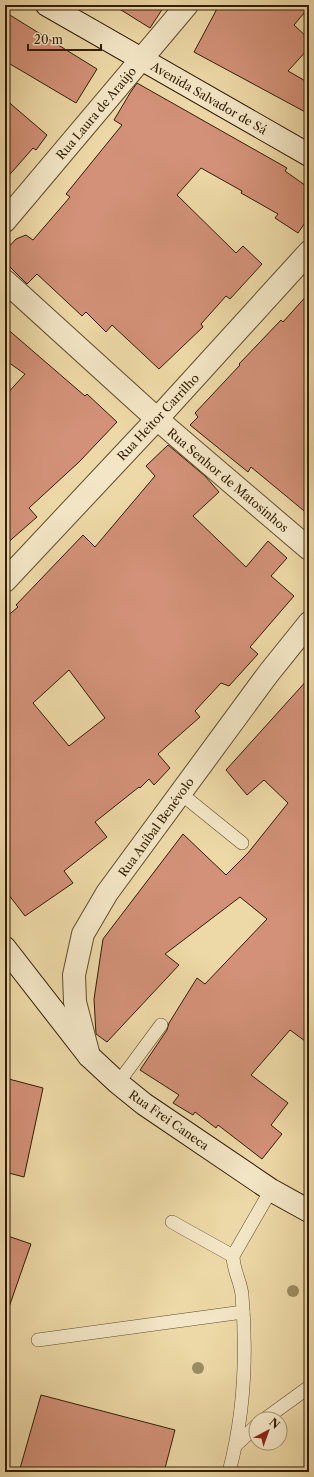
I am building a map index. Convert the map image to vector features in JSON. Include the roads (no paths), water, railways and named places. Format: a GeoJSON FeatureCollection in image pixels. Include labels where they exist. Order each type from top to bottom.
{"type":"FeatureCollection","features":[{"type":"Feature","properties":{"kind":"street","name":"Avenida Salvador de Sá"},"geometry":{"type":"LineString","coordinates":[[47,5],[309,155]]}},
{"type":"Feature","properties":{"kind":"street","name":"Rua Laura de Araújo"},"geometry":{"type":"LineString","coordinates":[[5,221],[187,5]]}},
{"type":"Feature","properties":{"kind":"street","name":"Rua Heitor Carrilho"},"geometry":{"type":"LineString","coordinates":[[5,581],[157,419],[309,252]]}},
{"type":"Feature","properties":{"kind":"street","name":"Rua Senhor de Matosinhos"},"geometry":{"type":"LineString","coordinates":[[5,281],[157,419],[309,549]]}},
{"type":"Feature","properties":{"kind":"street","name":"Rua Aníbal Benévolo"},"geometry":{"type":"LineString","coordinates":[[89,1056],[75,1002],[74,975],[83,934],[107,893],[268,674],[309,624]]}},
{"type":"Feature","properties":{"kind":"street","name":"Rua Frei Caneca"},"geometry":{"type":"LineString","coordinates":[[5,948],[89,1056],[118,1083],[144,1104],[271,1190],[307,1207]]}},
{"type":"Feature","properties":{"kind":"lane"},"geometry":{"type":"LineString","coordinates":[[180,793],[242,843]]}},
{"type":"Feature","properties":{"kind":"lane"},"geometry":{"type":"LineString","coordinates":[[118,1083],[160,1025]]}},
{"type":"Feature","properties":{"kind":"lane"},"geometry":{"type":"LineString","coordinates":[[229,1472],[236,1445],[243,1378],[242,1292],[233,1256],[271,1190]]}},
{"type":"Feature","properties":{"kind":"lane"},"geometry":{"type":"LineString","coordinates":[[172,1222],[233,1256]]}},
{"type":"Feature","properties":{"kind":"lane"},"geometry":{"type":"LineString","coordinates":[[38,1340],[243,1312]]}},
{"type":"Feature","properties":{"kind":"lane"},"geometry":{"type":"LineString","coordinates":[[276,1411],[309,1387]]}},
{"type":"Feature","properties":{"kind":"lane"},"geometry":{"type":"LineString","coordinates":[[236,1445],[248,1434]]}}]}
